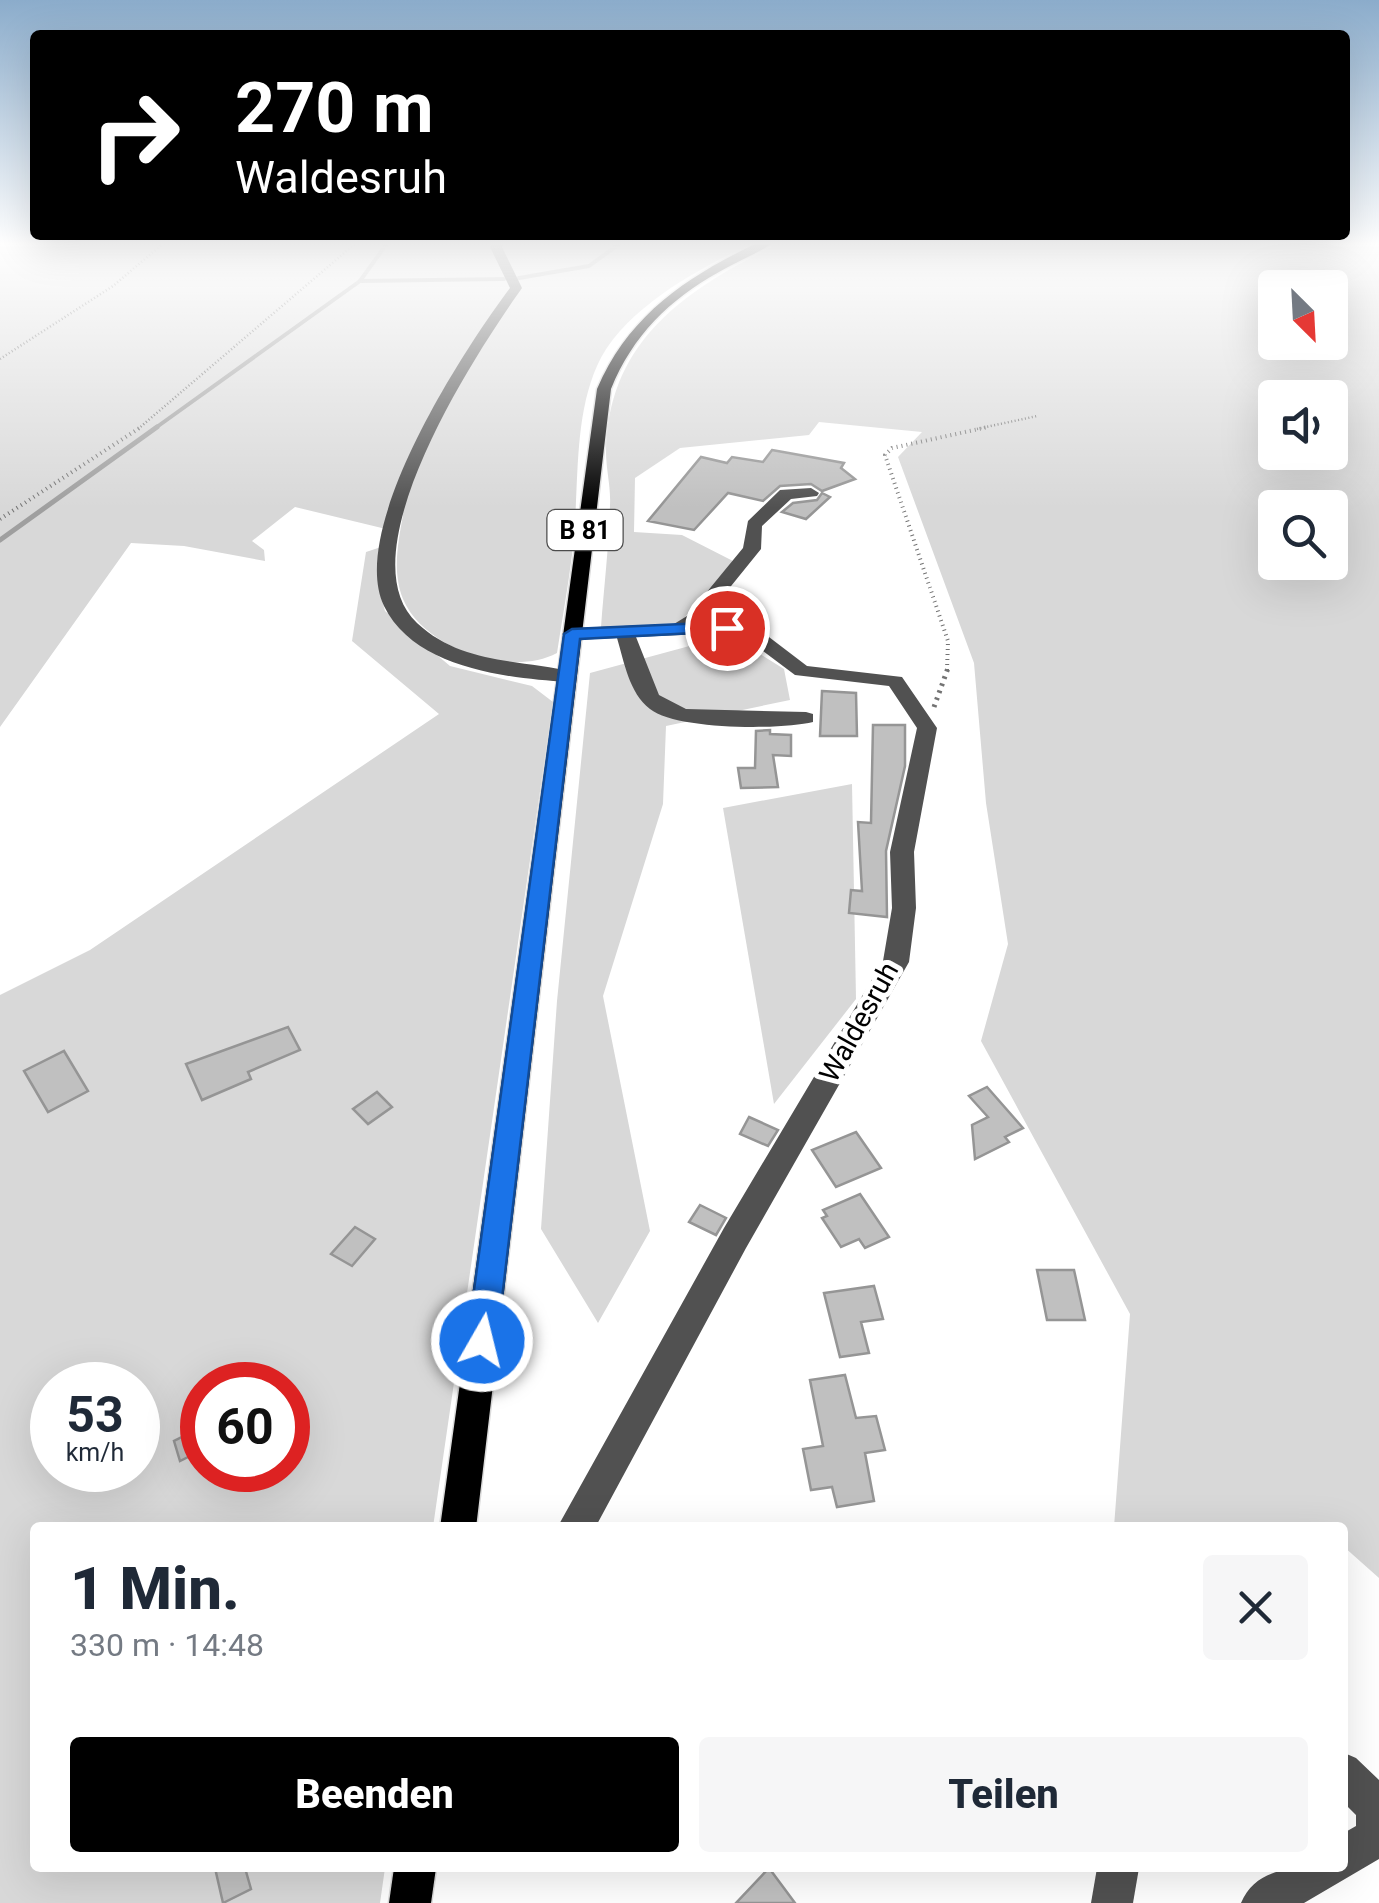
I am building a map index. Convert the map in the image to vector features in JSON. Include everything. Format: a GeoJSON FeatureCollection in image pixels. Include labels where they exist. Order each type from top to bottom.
{"type":"FeatureCollection","features":[{"type":"Feature","properties":{"kind":"main road","name":"B 81"},"geometry":{"type":"LineString","coordinates":[[459,1522],[599,414],[616,359],[639,331]]}},
{"type":"Feature","properties":{"kind":"main road"},"geometry":{"type":"LineString","coordinates":[[410,1903],[414,1872]]}},
{"type":"Feature","properties":{"kind":"street"},"geometry":{"type":"LineString","coordinates":[[486,331],[459,368],[396,515],[386,579],[394,604],[420,634],[450,656],[510,671],[568,676]]}},
{"type":"Feature","properties":{"kind":"street"},"geometry":{"type":"LineString","coordinates":[[677,630],[694,620],[752,549],[754,525],[786,494],[811,493]]}},
{"type":"Feature","properties":{"kind":"street"},"geometry":{"type":"LineString","coordinates":[[572,634],[727,628],[758,638],[802,671],[895,681],[927,728]]}},
{"type":"Feature","properties":{"kind":"street"},"geometry":{"type":"LineString","coordinates":[[626,634],[646,692],[659,708],[683,715],[806,718]]}},
{"type":"Feature","properties":{"kind":"street","name":"Waldesruh"},"geometry":{"type":"LineString","coordinates":[[578,1522],[735,1238],[896,962],[904,908],[902,852],[927,728]]}},
{"type":"Feature","properties":{"kind":"street"},"geometry":{"type":"LineString","coordinates":[[1348,1778],[1376,1806],[1377,1837],[1348,1853]]}},
{"type":"Feature","properties":{"kind":"street"},"geometry":{"type":"LineString","coordinates":[[1112,1903],[1117,1872]]}},
{"type":"Feature","properties":{"kind":"street"},"geometry":{"type":"LineString","coordinates":[[1262,1903],[1317,1872]]}},
{"type":"Feature","properties":{"kind":"path"},"geometry":{"type":"LineString","coordinates":[[0,359],[43,331]]}},
{"type":"Feature","properties":{"kind":"path"},"geometry":{"type":"LineString","coordinates":[[0,519],[108,452],[255,331]]}},
{"type":"Feature","properties":{"kind":"path"},"geometry":{"type":"LineString","coordinates":[[927,728],[948,668],[948,641],[886,454],[892,448],[961,430],[986,429],[1037,416]]}},
{"type":"Feature","properties":{"kind":"shaded area"},"geometry":{"type":"Polygon","coordinates":[[[0,331],[621,331],[597,366],[584,411],[572,555],[557,653],[538,660],[493,660],[449,645],[429,632],[414,617],[400,589],[397,557],[403,515],[386,529],[295,507],[252,541],[264,550],[265,561],[184,546],[131,543],[0,727],[0,331]]]}},
{"type":"Feature","properties":{"kind":"shaded area"},"geometry":{"type":"Polygon","coordinates":[[[652,331],[1258,331],[1258,360],[1348,360],[1348,331],[1379,331],[1379,1578],[1348,1550],[1348,1522],[1114,1522],[1130,1314],[981,1041],[1008,944],[986,803],[974,663],[898,457],[922,432],[819,422],[809,435],[680,448],[635,478],[634,532],[682,535],[733,561],[679,624],[601,627],[610,505],[606,452],[610,412],[621,377],[652,331]]]}},
{"type":"Feature","properties":{"kind":"shaded area"},"geometry":{"type":"Polygon","coordinates":[[[381,547],[380,593],[385,611],[450,666],[532,686],[553,702],[434,1522],[30,1522],[30,1872],[384,1872],[380,1903],[0,1903],[0,995],[90,950],[439,714],[352,641],[366,552],[381,547]]]}},
{"type":"Feature","properties":{"kind":"shaded area"},"geometry":{"type":"Polygon","coordinates":[[[730,635],[784,669],[790,700],[666,726],[663,804],[603,996],[650,1231],[598,1323],[541,1229],[557,1001],[590,673],[730,635]]]}},
{"type":"Feature","properties":{"kind":"shaded area"},"geometry":{"type":"Polygon","coordinates":[[[852,784],[856,999],[774,1104],[723,808],[852,784]]]}},
{"type":"Feature","properties":{"kind":"building"},"geometry":{"type":"Polygon","coordinates":[[[772,450],[844,463],[841,468],[855,479],[822,491],[811,484],[780,486],[763,501],[728,493],[694,530],[648,521],[701,457],[727,463],[732,457],[763,462],[772,450]]]}},
{"type":"Feature","properties":{"kind":"building"},"geometry":{"type":"Polygon","coordinates":[[[822,493],[830,497],[806,519],[782,512],[793,503],[817,500],[822,493]]]}},
{"type":"Feature","properties":{"kind":"building"},"geometry":{"type":"Polygon","coordinates":[[[822,691],[856,693],[857,736],[820,736],[822,691]]]}},
{"type":"Feature","properties":{"kind":"building"},"geometry":{"type":"Polygon","coordinates":[[[873,725],[905,725],[905,766],[886,851],[887,917],[849,913],[851,890],[862,891],[858,822],[871,823],[873,725]]]}},
{"type":"Feature","properties":{"kind":"building"},"geometry":{"type":"Polygon","coordinates":[[[770,730],[770,734],[791,735],[791,756],[773,755],[778,787],[741,788],[738,768],[755,768],[756,731],[770,730]]]}},
{"type":"Feature","properties":{"kind":"building"},"geometry":{"type":"Polygon","coordinates":[[[288,1027],[300,1050],[248,1072],[251,1079],[202,1100],[186,1064],[288,1027]]]}},
{"type":"Feature","properties":{"kind":"building"},"geometry":{"type":"Polygon","coordinates":[[[64,1051],[88,1091],[48,1112],[24,1071],[64,1051]]]}},
{"type":"Feature","properties":{"kind":"building"},"geometry":{"type":"Polygon","coordinates":[[[987,1087],[1023,1128],[1005,1137],[1009,1142],[975,1159],[972,1125],[988,1117],[969,1096],[987,1087]]]}},
{"type":"Feature","properties":{"kind":"building"},"geometry":{"type":"Polygon","coordinates":[[[377,1092],[392,1107],[368,1124],[353,1109],[377,1092]]]}},
{"type":"Feature","properties":{"kind":"building"},"geometry":{"type":"Polygon","coordinates":[[[749,1117],[778,1130],[768,1146],[740,1134],[749,1117]]]}},
{"type":"Feature","properties":{"kind":"building"},"geometry":{"type":"Polygon","coordinates":[[[856,1132],[881,1168],[836,1187],[812,1150],[856,1132]]]}},
{"type":"Feature","properties":{"kind":"building"},"geometry":{"type":"Polygon","coordinates":[[[860,1194],[889,1237],[865,1248],[859,1239],[841,1247],[822,1218],[827,1216],[823,1210],[860,1194]]]}},
{"type":"Feature","properties":{"kind":"building"},"geometry":{"type":"Polygon","coordinates":[[[700,1205],[726,1218],[716,1235],[689,1222],[700,1205]]]}},
{"type":"Feature","properties":{"kind":"building"},"geometry":{"type":"Polygon","coordinates":[[[355,1227],[375,1239],[352,1266],[331,1254],[355,1227]]]}},
{"type":"Feature","properties":{"kind":"building"},"geometry":{"type":"Polygon","coordinates":[[[1037,1270],[1074,1270],[1085,1320],[1047,1320],[1037,1270]]]}},
{"type":"Feature","properties":{"kind":"building"},"geometry":{"type":"Polygon","coordinates":[[[874,1286],[883,1319],[861,1322],[869,1353],[840,1357],[824,1293],[874,1286]]]}},
{"type":"Feature","properties":{"kind":"building"},"geometry":{"type":"Polygon","coordinates":[[[845,1375],[856,1418],[876,1416],[885,1450],[865,1453],[874,1501],[837,1507],[832,1487],[811,1490],[803,1449],[823,1446],[810,1380],[845,1375]]]}},
{"type":"Feature","properties":{"kind":"building"},"geometry":{"type":"Polygon","coordinates":[[[180,1438],[180,1461],[174,1441],[180,1438]]]}},
{"type":"Feature","properties":{"kind":"building"},"geometry":{"type":"Polygon","coordinates":[[[216,1872],[246,1872],[251,1889],[223,1903],[216,1872]]]}},
{"type":"Feature","properties":{"kind":"building"},"geometry":{"type":"Polygon","coordinates":[[[765,1872],[772,1872],[795,1903],[736,1903],[765,1872]]]}},
{"type":"Feature","properties":{"kind":"waterway"},"geometry":{"type":"LineString","coordinates":[[154,429],[291,331]]}},
{"type":"Feature","properties":{"kind":"waterway"},"geometry":{"type":"LineString","coordinates":[[0,540],[157,427]]}},
{"type":"Feature","properties":{"kind":"route"},"geometry":{"type":"LineString","coordinates":[[482,1341],[572,634],[654,634],[727,628]]}}]}
